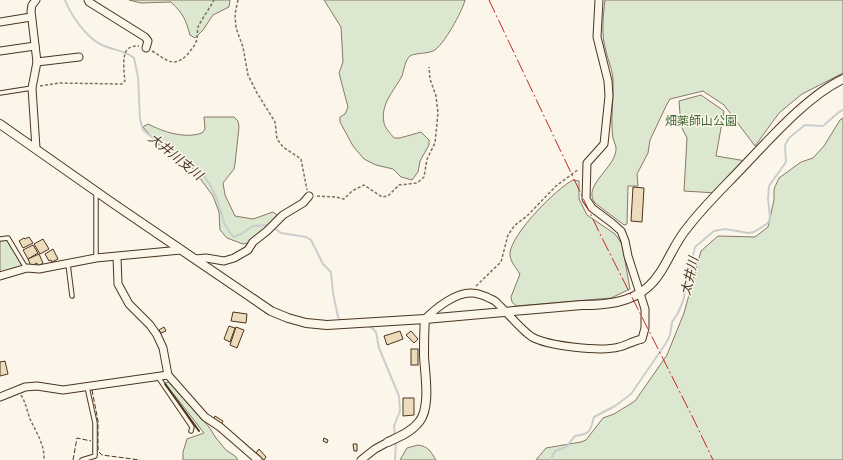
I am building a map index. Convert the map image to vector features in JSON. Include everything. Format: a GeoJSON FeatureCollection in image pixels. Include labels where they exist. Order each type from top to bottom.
{"type":"FeatureCollection","features":[{"type":"Feature","properties":{"kind":"street"},"geometry":{"type":"LineString","coordinates":[[36,0],[32,5],[31,17],[37,62],[32,88],[36,148]]}},
{"type":"Feature","properties":{"kind":"street"},"geometry":{"type":"LineString","coordinates":[[88,0],[146,37],[148,41],[146,48]]}},
{"type":"Feature","properties":{"kind":"street"},"geometry":{"type":"LineString","coordinates":[[361,460],[375,449],[414,428],[423,416],[426,396],[424,340],[425,319],[434,310],[453,298],[470,293],[478,294],[496,301],[505,312],[532,337],[552,344],[599,348],[619,347],[632,341],[642,339],[645,328],[645,309],[621,231],[592,208],[586,199],[587,163],[604,144],[609,96],[608,81],[597,37],[599,0]]}},
{"type":"Feature","properties":{"kind":"street"},"geometry":{"type":"LineString","coordinates":[[0,22],[31,17]]}},
{"type":"Feature","properties":{"kind":"street"},"geometry":{"type":"LineString","coordinates":[[0,51],[35,46]]}},
{"type":"Feature","properties":{"kind":"street"},"geometry":{"type":"LineString","coordinates":[[37,62],[79,57]]}},
{"type":"Feature","properties":{"kind":"street"},"geometry":{"type":"LineString","coordinates":[[0,124],[271,311],[306,323],[327,325],[386,322],[582,305],[605,305],[622,301],[639,293],[657,277],[687,227],[758,152],[811,100],[834,83],[843,79]]}},
{"type":"Feature","properties":{"kind":"street"},"geometry":{"type":"LineString","coordinates":[[195,259],[206,258],[224,261],[234,258],[248,250],[253,242],[283,215],[303,203],[309,196]]}},
{"type":"Feature","properties":{"kind":"street"},"geometry":{"type":"LineString","coordinates":[[0,276],[27,268],[39,269],[96,258],[181,250]]}},
{"type":"Feature","properties":{"kind":"street"},"geometry":{"type":"LineString","coordinates":[[117,257],[118,284],[129,304],[150,325],[157,335],[163,348],[168,375],[205,417],[220,427],[258,460]]}},
{"type":"Feature","properties":{"kind":"street"},"geometry":{"type":"LineString","coordinates":[[0,396],[25,387],[37,386],[64,390],[168,375]]}},
{"type":"Feature","properties":{"kind":"lane"},"geometry":{"type":"LineString","coordinates":[[0,93],[32,88]]}},
{"type":"Feature","properties":{"kind":"lane"},"geometry":{"type":"LineString","coordinates":[[96,190],[96,258]]}},
{"type":"Feature","properties":{"kind":"lane"},"geometry":{"type":"LineString","coordinates":[[0,239],[8,238],[27,268]]}},
{"type":"Feature","properties":{"kind":"lane"},"geometry":{"type":"LineString","coordinates":[[68,264],[72,296]]}},
{"type":"Feature","properties":{"kind":"lane"},"geometry":{"type":"LineString","coordinates":[[158,377],[192,427],[191,431]]}},
{"type":"Feature","properties":{"kind":"lane"},"geometry":{"type":"LineString","coordinates":[[82,460],[95,456],[96,423],[87,387]]}},
{"type":"Feature","properties":{"kind":"path"},"geometry":{"type":"LineString","coordinates":[[32,88],[59,83],[122,84],[124,81],[124,56],[126,50],[131,47],[142,46],[169,61],[177,63],[192,50],[196,42],[198,25],[208,12],[214,0]]}},
{"type":"Feature","properties":{"kind":"path"},"geometry":{"type":"LineString","coordinates":[[238,0],[235,14],[236,28],[243,48],[248,75],[275,122],[277,138],[283,147],[301,159],[309,196],[336,197],[344,199],[352,191],[364,185],[382,197],[388,196],[399,185],[417,183],[424,177],[427,160],[435,143],[438,113],[436,96],[430,79],[429,67]]}},
{"type":"Feature","properties":{"kind":"path"},"geometry":{"type":"LineString","coordinates":[[470,293],[500,262],[508,235],[515,225],[527,216],[556,186],[587,163]]}},
{"type":"Feature","properties":{"kind":"path"},"geometry":{"type":"LineString","coordinates":[[18,390],[24,400],[30,418],[40,439],[44,460]]}},
{"type":"Feature","properties":{"kind":"green space"},"geometry":{"type":"Polygon","coordinates":[[[129,0],[230,0],[229,7],[213,15],[203,30],[195,38],[190,35],[184,17],[171,2],[141,3],[129,0]]]}},
{"type":"Feature","properties":{"kind":"green space"},"geometry":{"type":"Polygon","coordinates":[[[324,0],[465,0],[461,12],[442,43],[433,51],[414,54],[408,58],[402,76],[388,98],[384,110],[384,123],[394,138],[400,138],[421,132],[429,140],[429,145],[420,161],[418,172],[412,180],[401,177],[393,169],[376,165],[364,159],[353,146],[340,122],[340,117],[345,114],[348,107],[339,73],[343,62],[341,27],[324,0]]]}},
{"type":"Feature","properties":{"kind":"green space"},"geometry":{"type":"Polygon","coordinates":[[[605,0],[843,0],[843,73],[802,94],[779,113],[755,146],[724,105],[703,91],[670,99],[650,140],[648,153],[637,174],[638,186],[628,186],[627,224],[624,225],[595,203],[592,196],[596,183],[612,162],[616,147],[612,131],[613,77],[604,45],[603,32],[605,0]]]}},
{"type":"Feature","properties":{"kind":"green space","name":"畑薬師山公園"},"geometry":{"type":"Polygon","coordinates":[[[701,95],[724,111],[716,156],[746,161],[716,193],[684,191],[687,138],[681,126],[679,101],[701,95]]]}},
{"type":"Feature","properties":{"kind":"green space"},"geometry":{"type":"Polygon","coordinates":[[[204,117],[234,117],[238,121],[239,127],[234,169],[223,183],[225,195],[235,216],[253,219],[273,212],[277,215],[254,242],[243,244],[227,238],[220,230],[219,212],[213,196],[188,162],[158,144],[143,127],[148,124],[174,134],[195,135],[202,133],[205,129],[204,117]]]}},
{"type":"Feature","properties":{"kind":"green space"},"geometry":{"type":"Polygon","coordinates":[[[843,118],[843,460],[536,460],[546,448],[586,440],[603,418],[614,414],[635,401],[667,355],[684,313],[701,251],[718,236],[755,237],[768,227],[774,200],[774,189],[779,178],[801,162],[813,158],[824,146],[840,120],[843,118]]]}},
{"type":"Feature","properties":{"kind":"green space"},"geometry":{"type":"Polygon","coordinates":[[[573,180],[579,181],[579,199],[587,215],[615,234],[622,244],[630,289],[611,298],[516,306],[512,302],[511,297],[520,274],[513,264],[510,256],[513,244],[518,234],[536,212],[556,192],[573,180]]]}},
{"type":"Feature","properties":{"kind":"green space"},"geometry":{"type":"Polygon","coordinates":[[[7,240],[25,267],[0,273],[0,241],[7,240]]]}},
{"type":"Feature","properties":{"kind":"green space"},"geometry":{"type":"Polygon","coordinates":[[[169,382],[209,427],[226,450],[238,460],[183,460],[183,452],[187,439],[204,433],[165,383],[169,382]]]}},
{"type":"Feature","properties":{"kind":"green space"},"geometry":{"type":"Polygon","coordinates":[[[418,445],[427,448],[436,460],[400,460],[407,448],[418,445]]]}},
{"type":"Feature","properties":{"kind":"building"},"geometry":{"type":"Polygon","coordinates":[[[633,187],[644,188],[642,222],[631,221],[633,187]]]}},
{"type":"Feature","properties":{"kind":"building"},"geometry":{"type":"Polygon","coordinates":[[[29,237],[33,243],[23,248],[19,241],[29,237]]]}},
{"type":"Feature","properties":{"kind":"building"},"geometry":{"type":"Polygon","coordinates":[[[43,239],[49,249],[40,254],[34,244],[43,239]]]}},
{"type":"Feature","properties":{"kind":"building"},"geometry":{"type":"Polygon","coordinates":[[[33,245],[38,253],[28,259],[23,250],[33,245]]]}},
{"type":"Feature","properties":{"kind":"building"},"geometry":{"type":"Polygon","coordinates":[[[53,249],[58,259],[52,262],[51,260],[49,261],[45,254],[53,249]]]}},
{"type":"Feature","properties":{"kind":"building"},"geometry":{"type":"Polygon","coordinates":[[[39,254],[43,263],[38,266],[37,263],[31,266],[28,259],[39,254]]]}},
{"type":"Feature","properties":{"kind":"building"},"geometry":{"type":"Polygon","coordinates":[[[233,312],[247,314],[246,323],[231,321],[233,312]]]}},
{"type":"Feature","properties":{"kind":"building"},"geometry":{"type":"Polygon","coordinates":[[[229,326],[235,328],[230,342],[224,339],[229,326]]]}},
{"type":"Feature","properties":{"kind":"building"},"geometry":{"type":"Polygon","coordinates":[[[164,327],[166,331],[161,333],[159,330],[164,327]]]}},
{"type":"Feature","properties":{"kind":"building"},"geometry":{"type":"Polygon","coordinates":[[[236,327],[244,330],[237,348],[230,345],[236,327]]]}},
{"type":"Feature","properties":{"kind":"building"},"geometry":{"type":"Polygon","coordinates":[[[400,331],[403,339],[387,345],[384,336],[400,331]]]}},
{"type":"Feature","properties":{"kind":"building"},"geometry":{"type":"Polygon","coordinates":[[[411,331],[418,339],[414,343],[406,335],[411,331]]]}},
{"type":"Feature","properties":{"kind":"building"},"geometry":{"type":"Polygon","coordinates":[[[411,349],[418,349],[418,365],[411,365],[411,349]]]}},
{"type":"Feature","properties":{"kind":"building"},"geometry":{"type":"Polygon","coordinates":[[[5,361],[8,374],[0,376],[0,362],[5,361]]]}},
{"type":"Feature","properties":{"kind":"building"},"geometry":{"type":"Polygon","coordinates":[[[403,398],[414,398],[414,415],[403,416],[403,398]]]}},
{"type":"Feature","properties":{"kind":"building"},"geometry":{"type":"Polygon","coordinates":[[[215,416],[223,421],[221,425],[213,420],[215,416]]]}},
{"type":"Feature","properties":{"kind":"building"},"geometry":{"type":"Polygon","coordinates":[[[324,438],[328,440],[327,443],[323,441],[324,438]]]}},
{"type":"Feature","properties":{"kind":"building"},"geometry":{"type":"Polygon","coordinates":[[[353,444],[357,444],[357,451],[354,451],[353,444]]]}},
{"type":"Feature","properties":{"kind":"building"},"geometry":{"type":"Polygon","coordinates":[[[259,449],[266,457],[264,460],[256,453],[259,449]]]}},
{"type":"Feature","properties":{"kind":"waterway","name":"大井川支川"},"geometry":{"type":"LineString","coordinates":[[65,0],[75,19],[85,32],[96,42],[106,47],[127,53],[134,58],[138,77],[140,119],[143,130],[204,176],[216,197],[225,225],[233,237],[241,234],[253,226],[270,225]]}},
{"type":"Feature","properties":{"kind":"waterway","name":"太井川"},"geometry":{"type":"LineString","coordinates":[[552,460],[555,451],[566,447],[575,436],[587,433],[589,431],[594,417],[615,406],[631,394],[666,343],[670,335],[672,322],[683,301],[695,247],[714,231],[725,229],[748,233],[754,232],[768,223],[770,217],[768,199],[769,186],[786,162],[785,145],[789,138],[805,125],[823,126],[843,110]]}},
{"type":"Feature","properties":{"kind":"waterway","name":"大井川支川"},"geometry":{"type":"LineString","coordinates":[[273,227],[281,233],[306,237],[311,240],[323,264],[331,272],[333,293],[338,317],[342,322]]}},
{"type":"Feature","properties":{"kind":"waterway","name":"大井川支川"},"geometry":{"type":"LineString","coordinates":[[367,326],[371,327],[376,332],[379,348],[399,396],[400,411],[394,426],[395,437]]}},
{"type":"Feature","properties":{"kind":"waterway","name":"大井川支川"},"geometry":{"type":"LineString","coordinates":[[395,460],[396,441]]}},
{"type":"Feature","properties":{"kind":"fence"},"geometry":{"type":"LineString","coordinates":[[92,390],[98,421],[98,451],[102,455],[140,460]]}},
{"type":"Feature","properties":{"kind":"fence"},"geometry":{"type":"LineString","coordinates":[[73,460],[77,438],[91,441]]}},
{"type":"Feature","properties":{"kind":"wall"},"geometry":{"type":"LineString","coordinates":[[165,384],[199,431]]}},
{"type":"Feature","properties":{"kind":"power"},"geometry":{"type":"LineString","coordinates":[[489,0],[601,236],[713,460]]}}]}
